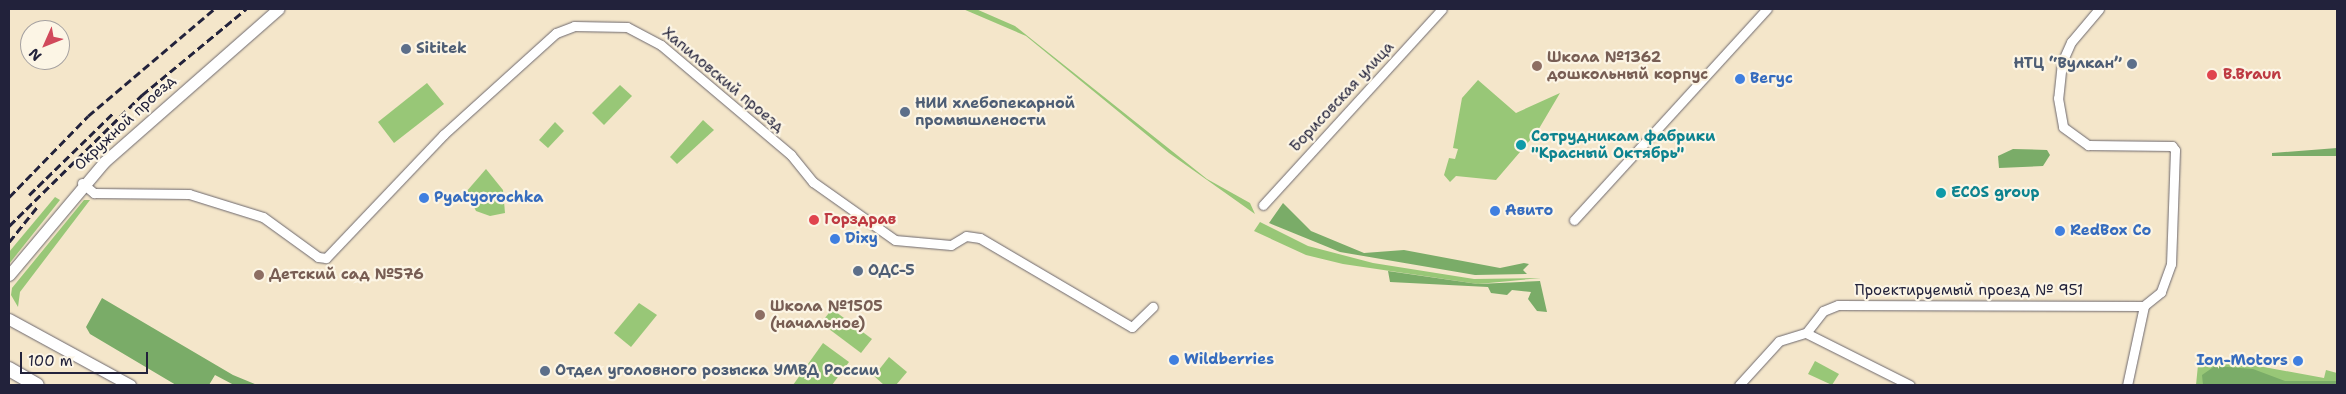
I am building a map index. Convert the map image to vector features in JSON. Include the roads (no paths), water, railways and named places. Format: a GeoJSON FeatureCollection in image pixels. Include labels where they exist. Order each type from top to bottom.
{"type":"FeatureCollection","features":[{"type":"Feature","properties":{"kind":"main road"},"geometry":{"type":"LineString","coordinates":[[9,370],[37,385]]}},
{"type":"Feature","properties":{"kind":"street","name":"Окружной проезд"},"geometry":{"type":"LineString","coordinates":[[9,274],[82,183],[278,9]]}},
{"type":"Feature","properties":{"kind":"street","name":"Борисовская улица"},"geometry":{"type":"LineString","coordinates":[[1263,205],[1442,9]]}},
{"type":"Feature","properties":{"kind":"street"},"geometry":{"type":"LineString","coordinates":[[1574,220],[1767,9]]}},
{"type":"Feature","properties":{"kind":"street"},"geometry":{"type":"LineString","coordinates":[[2099,9],[2071,42],[2059,82],[2061,123],[2069,135],[2088,145],[2172,146],[2175,150],[2171,264],[2161,292],[2144,306],[2127,385]]}},
{"type":"Feature","properties":{"kind":"street","name":"Хапиловский проезд"},"geometry":{"type":"LineString","coordinates":[[82,183],[94,193],[189,194],[263,217],[318,257],[326,258],[443,135],[556,33],[574,26],[627,27],[662,45],[791,156],[813,182],[895,240],[951,246],[966,236],[980,238],[1132,327],[1152,306]]}},
{"type":"Feature","properties":{"kind":"street","name":"Проектируемый проезд № 951"},"geometry":{"type":"LineString","coordinates":[[1806,333],[1823,311],[1838,305],[2144,306]]}},
{"type":"Feature","properties":{"kind":"street"},"geometry":{"type":"LineString","coordinates":[[9,319],[130,385]]}},
{"type":"Feature","properties":{"kind":"street"},"geometry":{"type":"LineString","coordinates":[[1739,385],[1779,341],[1806,333],[1910,385]]}},
{"type":"Feature","properties":{"kind":"railway"},"geometry":{"type":"LineString","coordinates":[[9,197],[88,116],[214,9]]}},
{"type":"Feature","properties":{"kind":"railway"},"geometry":{"type":"LineString","coordinates":[[9,226],[142,95],[246,9]]}},
{"type":"Feature","properties":{"kind":"railway"},"geometry":{"type":"LineString","coordinates":[[29,195],[113,113]]}},
{"type":"Feature","properties":{"kind":"railway"},"geometry":{"type":"LineString","coordinates":[[9,242],[37,207]]}},
{"type":"Feature","properties":{"kind":"place","name":"Sititek"},"geometry":{"type":"Point","coordinates":[406,49]}},
{"type":"Feature","properties":{"kind":"place","name":"НТЦ “Вулкан”"},"geometry":{"type":"Point","coordinates":[2132,64]}},
{"type":"Feature","properties":{"kind":"place","name":"Школа №1362 дошкольный корпус"},"geometry":{"type":"Point","coordinates":[1537,66]}},
{"type":"Feature","properties":{"kind":"place","name":"B.Braun"},"geometry":{"type":"Point","coordinates":[2212,75]}},
{"type":"Feature","properties":{"kind":"place","name":"Вегус"},"geometry":{"type":"Point","coordinates":[1740,79]}},
{"type":"Feature","properties":{"kind":"place","name":"НИИ хлебопекарной промышлености"},"geometry":{"type":"Point","coordinates":[905,112]}},
{"type":"Feature","properties":{"kind":"place","name":"Сотрудникам фабрики \"Красный Октябрь\""},"geometry":{"type":"Point","coordinates":[1521,145]}},
{"type":"Feature","properties":{"kind":"place","name":"ECOS group"},"geometry":{"type":"Point","coordinates":[1941,193]}},
{"type":"Feature","properties":{"kind":"place","name":"Pyatyorochka"},"geometry":{"type":"Point","coordinates":[424,198]}},
{"type":"Feature","properties":{"kind":"place","name":"Авито"},"geometry":{"type":"Point","coordinates":[1495,211]}},
{"type":"Feature","properties":{"kind":"place","name":"Горздрав"},"geometry":{"type":"Point","coordinates":[814,220]}},
{"type":"Feature","properties":{"kind":"place","name":"RedBox Co"},"geometry":{"type":"Point","coordinates":[2060,231]}},
{"type":"Feature","properties":{"kind":"place","name":"Dixy"},"geometry":{"type":"Point","coordinates":[835,239]}},
{"type":"Feature","properties":{"kind":"place","name":"ОДС-5"},"geometry":{"type":"Point","coordinates":[858,271]}},
{"type":"Feature","properties":{"kind":"place","name":"Детский сад №576"},"geometry":{"type":"Point","coordinates":[259,275]}},
{"type":"Feature","properties":{"kind":"place","name":"Школа №1505 (начальное)"},"geometry":{"type":"Point","coordinates":[760,315]}},
{"type":"Feature","properties":{"kind":"place","name":"Wildberries"},"geometry":{"type":"Point","coordinates":[1174,360]}},
{"type":"Feature","properties":{"kind":"place","name":"Ion-Motors"},"geometry":{"type":"Point","coordinates":[2298,361]}},
{"type":"Feature","properties":{"kind":"place","name":"Отдел уголовного розыска УМВД России"},"geometry":{"type":"Point","coordinates":[545,371]}}]}
